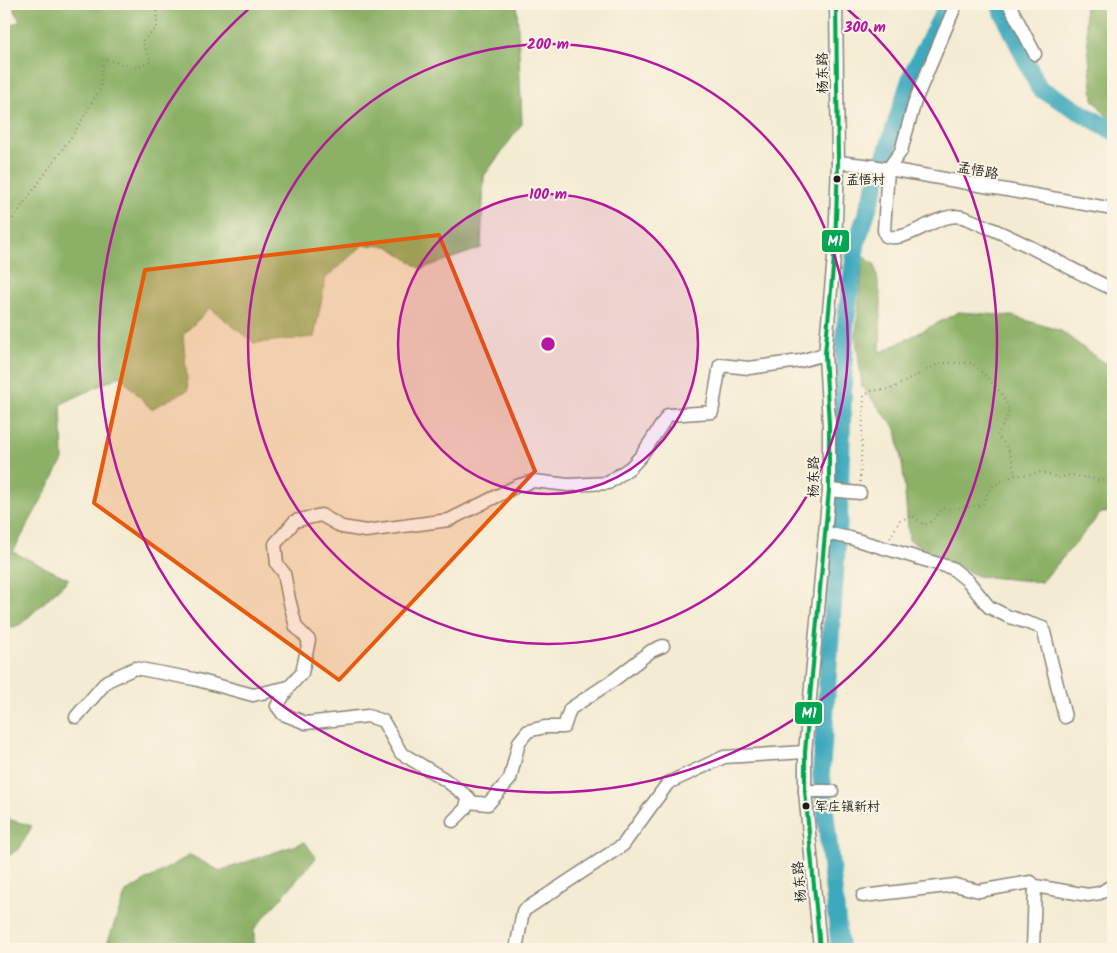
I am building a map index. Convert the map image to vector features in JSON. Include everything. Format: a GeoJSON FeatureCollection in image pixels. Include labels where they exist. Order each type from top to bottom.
{"type":"FeatureCollection","features":[{"type":"Feature","properties":{"kind":"street","name":"杨东路"},"geometry":{"type":"LineString","coordinates":[[820,949],[805,791],[804,752],[828,534],[829,425],[826,354],[835,246],[838,162],[836,4]]}},
{"type":"Feature","properties":{"kind":"street"},"geometry":{"type":"LineString","coordinates":[[956,4],[915,102],[901,151],[888,169],[884,230],[886,236],[892,238],[944,219],[960,217],[1007,235],[1082,276],[1113,289]]}},
{"type":"Feature","properties":{"kind":"street"},"geometry":{"type":"LineString","coordinates":[[1008,4],[1035,54]]}},
{"type":"Feature","properties":{"kind":"street","name":"孟悟路"},"geometry":{"type":"LineString","coordinates":[[838,162],[872,166],[1113,209]]}},
{"type":"Feature","properties":{"kind":"street"},"geometry":{"type":"LineString","coordinates":[[453,821],[465,809],[469,798],[401,753],[383,721],[368,716],[306,723],[283,714],[277,706],[289,687],[302,673],[309,640],[296,627],[288,599],[284,573],[277,564],[275,544],[295,521],[321,515],[342,527],[366,530],[449,520],[517,486],[534,481],[568,485],[608,482],[631,467],[668,415],[712,412],[720,364],[749,368],[800,361],[826,354]]}},
{"type":"Feature","properties":{"kind":"street"},"geometry":{"type":"LineString","coordinates":[[829,490],[860,493]]}},
{"type":"Feature","properties":{"kind":"street"},"geometry":{"type":"LineString","coordinates":[[828,534],[850,538],[952,568],[968,581],[989,607],[1007,616],[1043,628],[1065,718]]}},
{"type":"Feature","properties":{"kind":"street"},"geometry":{"type":"LineString","coordinates":[[468,802],[488,804],[510,779],[519,742],[528,732],[545,727],[564,727],[570,709],[615,679],[651,651],[663,646]]}},
{"type":"Feature","properties":{"kind":"street"},"geometry":{"type":"LineString","coordinates":[[76,717],[107,681],[135,668],[194,679],[253,695],[289,687]]}},
{"type":"Feature","properties":{"kind":"street"},"geometry":{"type":"LineString","coordinates":[[516,949],[523,911],[623,845],[668,783],[724,757],[804,752]]}},
{"type":"Feature","properties":{"kind":"street"},"geometry":{"type":"LineString","coordinates":[[805,791],[832,792]]}},
{"type":"Feature","properties":{"kind":"street"},"geometry":{"type":"LineString","coordinates":[[863,896],[954,885],[979,891],[1031,882],[1035,886],[1088,895],[1100,893],[1113,885]]}},
{"type":"Feature","properties":{"kind":"street"},"geometry":{"type":"LineString","coordinates":[[1033,949],[1035,886]]}},
{"type":"Feature","properties":{"kind":"path"},"geometry":{"type":"LineString","coordinates":[[4,231],[74,133],[100,89],[103,59],[137,68],[151,62],[142,41],[157,28],[156,4]]}},
{"type":"Feature","properties":{"kind":"path"},"geometry":{"type":"LineString","coordinates":[[4,267],[4,284]]}},
{"type":"Feature","properties":{"kind":"path"},"geometry":{"type":"LineString","coordinates":[[860,493],[864,396],[871,391],[891,389],[940,363],[972,364],[990,380],[1007,404],[1008,415],[997,436],[1005,443],[1010,452],[1015,474]]}},
{"type":"Feature","properties":{"kind":"path"},"geometry":{"type":"LineString","coordinates":[[885,548],[900,520],[913,516],[924,525],[932,521],[943,508],[952,510],[957,507],[982,505],[988,492],[994,485],[1015,474],[1026,475],[1041,472],[1060,478],[1070,475],[1113,482]]}},
{"type":"Feature","properties":{"kind":"highlighted area"},"geometry":{"type":"Polygon","coordinates":[[[439,235],[535,471],[339,680],[94,503],[145,270],[439,235]]]}},
{"type":"Feature","properties":{"kind":"green space"},"geometry":{"type":"Polygon","coordinates":[[[12,4],[517,4],[522,124],[484,176],[481,248],[421,269],[388,246],[363,245],[326,278],[314,337],[254,343],[210,308],[183,335],[188,390],[151,409],[120,376],[61,404],[63,460],[13,552],[69,579],[21,624],[4,631],[4,25],[20,22],[12,4]]]}},
{"type":"Feature","properties":{"kind":"green space"},"geometry":{"type":"Polygon","coordinates":[[[1084,4],[1113,4],[1113,124],[1093,99],[1084,4]]]}},
{"type":"Feature","properties":{"kind":"green space"},"geometry":{"type":"Polygon","coordinates":[[[863,256],[875,265],[881,299],[880,353],[959,312],[1012,316],[1061,331],[1101,361],[1113,366],[1113,512],[1101,513],[1042,582],[977,576],[909,540],[903,470],[896,429],[862,387],[856,337],[863,256]]]}},
{"type":"Feature","properties":{"kind":"green space"},"geometry":{"type":"Polygon","coordinates":[[[4,818],[32,826],[20,848],[4,859],[4,818]]]}},
{"type":"Feature","properties":{"kind":"green space"},"geometry":{"type":"Polygon","coordinates":[[[305,842],[316,858],[254,929],[254,949],[105,949],[126,892],[190,855],[220,871],[305,842]]]}},
{"type":"Feature","properties":{"kind":"waterway"},"geometry":{"type":"LineString","coordinates":[[840,949],[821,773],[839,518],[845,328],[856,245],[912,74],[948,4]]}},
{"type":"Feature","properties":{"kind":"waterway"},"geometry":{"type":"LineString","coordinates":[[999,4],[1039,88],[1113,131]]}},
{"type":"Feature","properties":{"kind":"transit line","name":"M1"},"geometry":{"type":"LineString","coordinates":[[820,949],[805,791],[805,752],[829,490],[829,425],[825,354],[835,247],[838,162],[836,4]]}},
{"type":"Feature","properties":{"kind":"place","name":"孟悟村"},"geometry":{"type":"Point","coordinates":[837,179]}},
{"type":"Feature","properties":{"kind":"place","name":"军庄镇新村"},"geometry":{"type":"Point","coordinates":[806,806]}}]}
